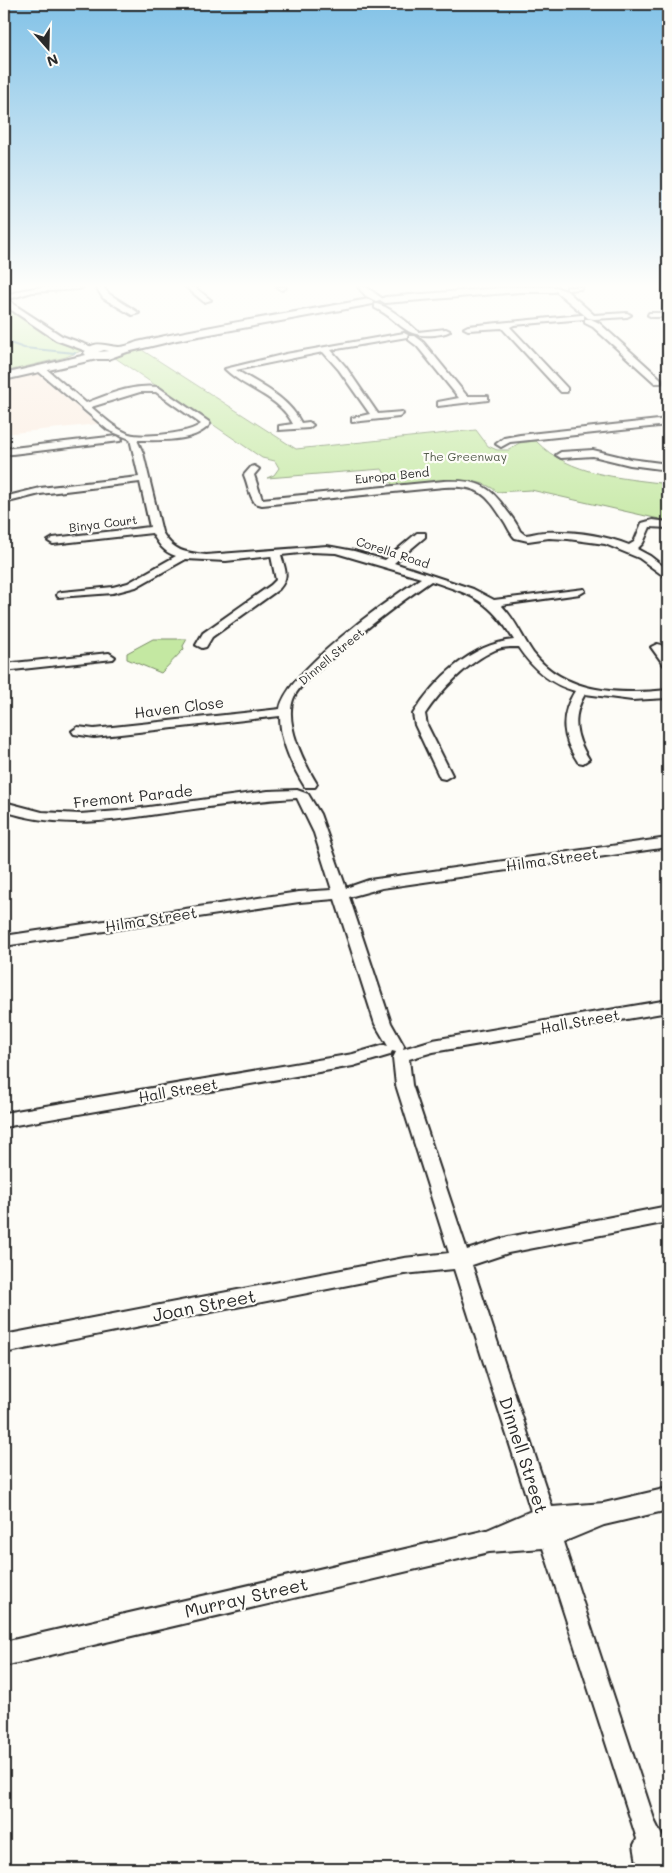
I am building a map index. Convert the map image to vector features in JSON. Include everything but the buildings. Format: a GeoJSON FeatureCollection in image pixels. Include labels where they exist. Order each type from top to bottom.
{"type":"FeatureCollection","features":[{"type":"Feature","properties":{"kind":"street","name":"Corella Road"},"geometry":{"type":"LineString","coordinates":[[47,374],[125,440],[137,454],[156,529],[160,541],[165,547],[184,556],[208,558],[310,549],[352,553],[477,594],[493,603],[503,613],[534,662],[561,681],[582,689],[627,697],[668,694]]}},
{"type":"Feature","properties":{"kind":"street"},"geometry":{"type":"LineString","coordinates":[[237,374],[282,403],[292,414],[298,426]]}},
{"type":"Feature","properties":{"kind":"street"},"geometry":{"type":"LineString","coordinates":[[347,374],[375,416]]}},
{"type":"Feature","properties":{"kind":"street"},"geometry":{"type":"LineString","coordinates":[[444,374],[465,400]]}},
{"type":"Feature","properties":{"kind":"street"},"geometry":{"type":"LineString","coordinates":[[549,374],[564,390]]}},
{"type":"Feature","properties":{"kind":"street"},"geometry":{"type":"LineString","coordinates":[[652,374],[658,380]]}},
{"type":"Feature","properties":{"kind":"street"},"geometry":{"type":"LineString","coordinates":[[643,382],[668,380]]}},
{"type":"Feature","properties":{"kind":"street"},"geometry":{"type":"LineString","coordinates":[[4,452],[197,432],[204,428],[206,424],[158,390],[150,388],[133,390],[84,406]]}},
{"type":"Feature","properties":{"kind":"street"},"geometry":{"type":"LineString","coordinates":[[551,391],[575,389]]}},
{"type":"Feature","properties":{"kind":"street"},"geometry":{"type":"LineString","coordinates":[[441,404],[485,398]]}},
{"type":"Feature","properties":{"kind":"street"},"geometry":{"type":"LineString","coordinates":[[355,420],[375,416],[382,418],[398,414]]}},
{"type":"Feature","properties":{"kind":"street"},"geometry":{"type":"LineString","coordinates":[[501,444],[507,440],[520,438],[668,422]]}},
{"type":"Feature","properties":{"kind":"street"},"geometry":{"type":"LineString","coordinates":[[282,428],[309,425]]}},
{"type":"Feature","properties":{"kind":"street"},"geometry":{"type":"LineString","coordinates":[[561,455],[593,454],[630,462],[668,467]]}},
{"type":"Feature","properties":{"kind":"street","name":"Europa Bend"},"geometry":{"type":"LineString","coordinates":[[254,470],[249,474],[255,491],[254,497],[258,501],[266,503],[452,483],[469,484],[483,488],[490,493],[513,526],[517,535],[523,538],[550,535],[590,538],[626,548],[650,560],[667,575]]}},
{"type":"Feature","properties":{"kind":"street"},"geometry":{"type":"LineString","coordinates":[[4,500],[40,491],[143,479]]}},
{"type":"Feature","properties":{"kind":"street"},"geometry":{"type":"LineString","coordinates":[[626,548],[636,545],[641,536],[654,527],[668,526]]}},
{"type":"Feature","properties":{"kind":"street","name":"Binya Court"},"geometry":{"type":"LineString","coordinates":[[53,541],[156,529]]}},
{"type":"Feature","properties":{"kind":"street"},"geometry":{"type":"LineString","coordinates":[[386,564],[421,536]]}},
{"type":"Feature","properties":{"kind":"street"},"geometry":{"type":"LineString","coordinates":[[202,645],[207,635],[275,587],[281,580],[274,552]]}},
{"type":"Feature","properties":{"kind":"street"},"geometry":{"type":"LineString","coordinates":[[62,596],[113,590],[132,585],[184,556]]}},
{"type":"Feature","properties":{"kind":"street","name":"Dinnell Street"},"geometry":{"type":"LineString","coordinates":[[285,712],[288,697],[297,684],[425,577]]}},
{"type":"Feature","properties":{"kind":"street"},"geometry":{"type":"LineString","coordinates":[[493,603],[580,592]]}},
{"type":"Feature","properties":{"kind":"street"},"geometry":{"type":"LineString","coordinates":[[444,775],[421,724],[419,714],[424,704],[463,667],[482,652],[497,646],[521,643]]}},
{"type":"Feature","properties":{"kind":"street"},"geometry":{"type":"LineString","coordinates":[[657,647],[668,663]]}},
{"type":"Feature","properties":{"kind":"street"},"geometry":{"type":"LineString","coordinates":[[4,668],[109,656]]}},
{"type":"Feature","properties":{"kind":"street"},"geometry":{"type":"LineString","coordinates":[[582,689],[572,706],[569,722],[572,740],[582,759]]}},
{"type":"Feature","properties":{"kind":"street"},"geometry":{"type":"LineString","coordinates":[[285,712],[303,791]]}},
{"type":"Feature","properties":{"kind":"street","name":"Haven Close"},"geometry":{"type":"LineString","coordinates":[[78,731],[94,733],[285,712]]}},
{"type":"Feature","properties":{"kind":"street","name":"Dinnell Street"},"geometry":{"type":"LineString","coordinates":[[303,791],[314,814],[340,890],[644,1826],[665,1869]]}},
{"type":"Feature","properties":{"kind":"street","name":"Fremont Parade"},"geometry":{"type":"LineString","coordinates":[[4,806],[25,814],[52,818],[84,819],[303,791]]}},
{"type":"Feature","properties":{"kind":"street","name":"Hilma Street"},"geometry":{"type":"LineString","coordinates":[[4,941],[668,842]]}},
{"type":"Feature","properties":{"kind":"street","name":"Hall Street"},"geometry":{"type":"LineString","coordinates":[[4,1120],[668,1006]]}},
{"type":"Feature","properties":{"kind":"street","name":"Joan Street"},"geometry":{"type":"LineString","coordinates":[[4,1344],[668,1214]]}},
{"type":"Feature","properties":{"kind":"street","name":"Murray Street"},"geometry":{"type":"LineString","coordinates":[[4,1654],[489,1541],[530,1539],[547,1526],[668,1499]]}},
{"type":"Feature","properties":{"kind":"street","name":"Dinnell Street"},"geometry":{"type":"LineString","coordinates":[[644,1826],[651,1869]]}},
{"type":"Feature","properties":{"kind":"shaded area"},"geometry":{"type":"Polygon","coordinates":[[[38,374],[98,424],[4,434],[4,382],[38,374]]]}},
{"type":"Feature","properties":{"kind":"green space","name":"The Greenway"},"geometry":{"type":"Polygon","coordinates":[[[140,374],[180,374],[296,449],[476,430],[488,446],[497,450],[509,450],[519,443],[536,441],[550,453],[565,462],[581,468],[615,477],[668,484],[668,521],[531,490],[497,492],[488,486],[462,480],[433,481],[393,486],[382,469],[267,478],[274,475],[279,468],[275,461],[262,458],[140,374]]]}},
{"type":"Feature","properties":{"kind":"green space"},"geometry":{"type":"Polygon","coordinates":[[[153,639],[187,639],[183,646],[184,649],[161,673],[127,659],[127,653],[153,639]]]}}]}
